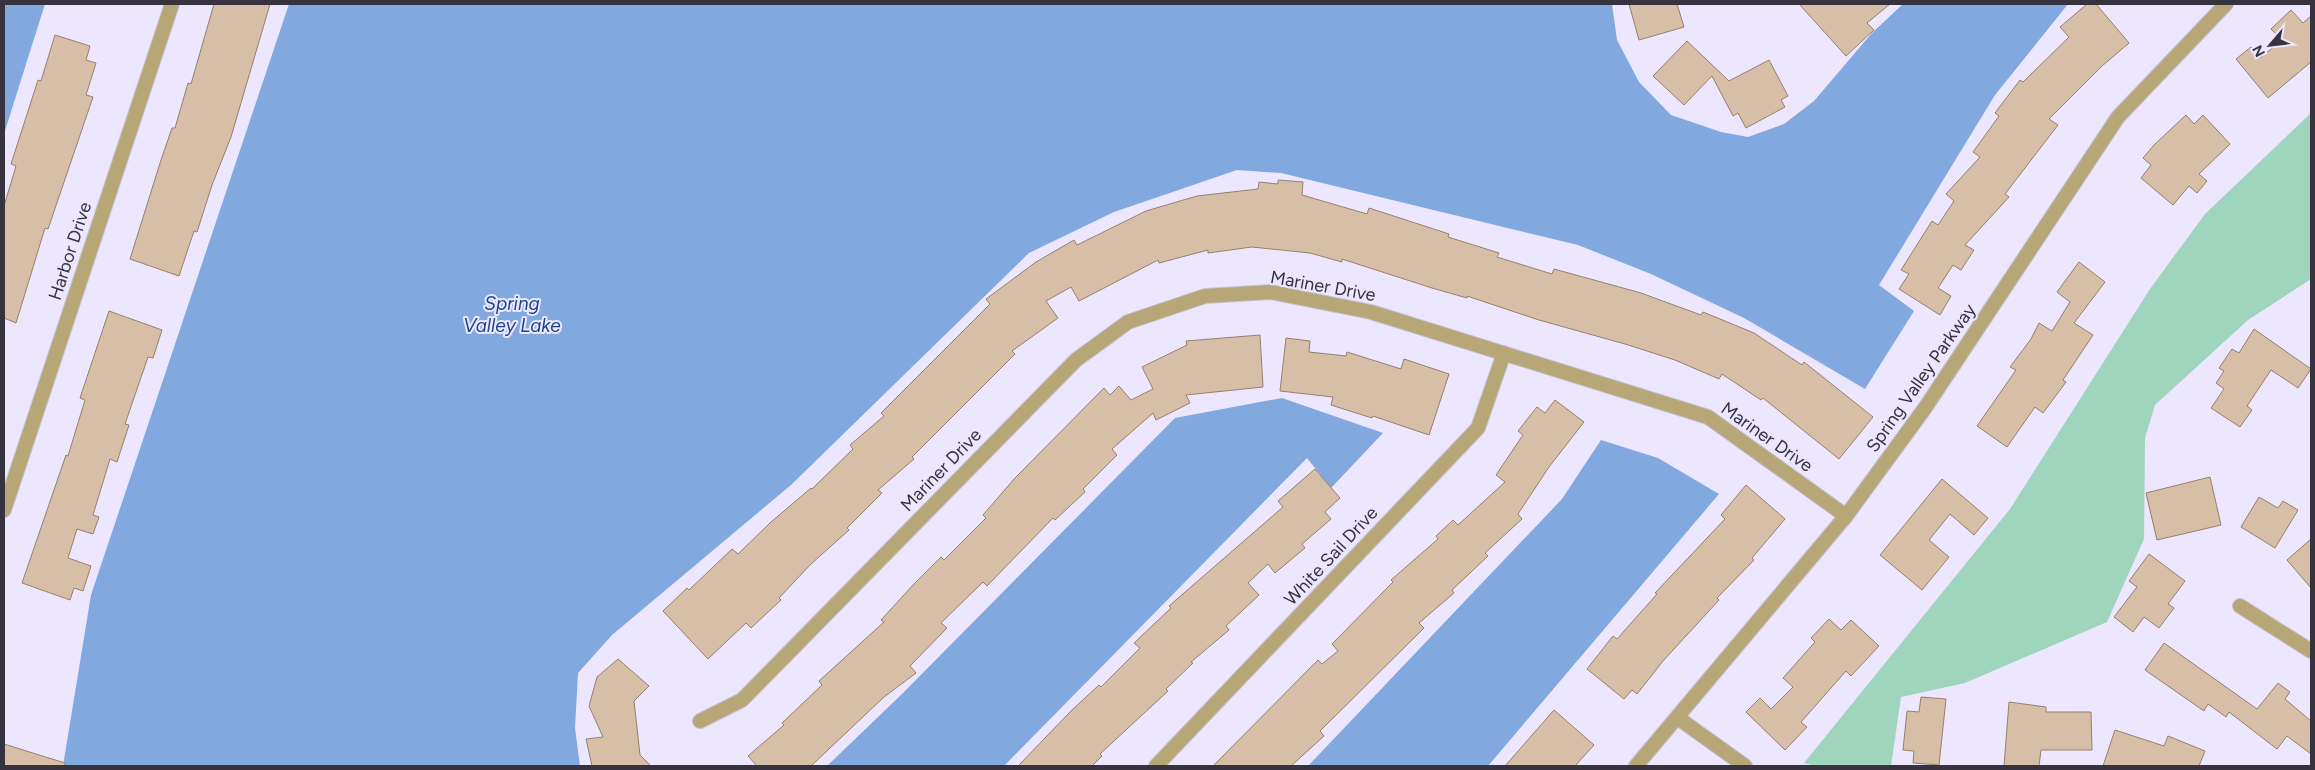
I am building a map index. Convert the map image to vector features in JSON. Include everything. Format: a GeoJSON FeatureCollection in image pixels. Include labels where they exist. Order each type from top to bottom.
{"type":"FeatureCollection","features":[{"type":"Feature","properties":{"kind":"street","name":"Harbor Drive"},"geometry":{"type":"LineString","coordinates":[[4,510],[172,4]]}},
{"type":"Feature","properties":{"kind":"street","name":"Spring Valley Parkway"},"geometry":{"type":"LineString","coordinates":[[1636,766],[1846,516],[1925,408],[2118,116],[2226,4]]}},
{"type":"Feature","properties":{"kind":"street","name":"Mariner Drive"},"geometry":{"type":"LineString","coordinates":[[700,721],[742,700],[1076,360],[1128,322],[1205,296],[1271,292],[1371,312],[1708,417],[1846,516]]}},
{"type":"Feature","properties":{"kind":"street","name":"White Sail Drive"},"geometry":{"type":"LineString","coordinates":[[1156,766],[1478,428],[1504,353]]}},
{"type":"Feature","properties":{"kind":"street"},"geometry":{"type":"LineString","coordinates":[[2240,606],[2311,651]]}},
{"type":"Feature","properties":{"kind":"street"},"geometry":{"type":"LineString","coordinates":[[1678,718],[1745,766]]}},
{"type":"Feature","properties":{"kind":"green space"},"geometry":{"type":"Polygon","coordinates":[[[2311,113],[2311,279],[2248,320],[2155,405],[2145,438],[2144,539],[2107,622],[1965,683],[1901,697],[1891,766],[1816,766],[1804,763],[2010,509],[2150,289],[2205,214],[2311,113]]]}},
{"type":"Feature","properties":{"kind":"water"},"geometry":{"type":"Polygon","coordinates":[[[4,4],[45,4],[4,134],[4,4]]]}},
{"type":"Feature","properties":{"kind":"water","name":"Spring Valley Lake"},"geometry":{"type":"Polygon","coordinates":[[[289,4],[1612,4],[1617,40],[1639,82],[1671,115],[1721,132],[1748,137],[1784,124],[1814,101],[1872,33],[1903,4],[2068,4],[1995,95],[1879,285],[1914,311],[1865,389],[1744,318],[1651,274],[1578,245],[1281,173],[1237,170],[1114,212],[1029,253],[791,485],[612,635],[578,673],[575,728],[580,766],[63,766],[91,595],[289,4]]]}},
{"type":"Feature","properties":{"kind":"water"},"geometry":{"type":"Polygon","coordinates":[[[1282,398],[1383,433],[1331,488],[1307,458],[1004,766],[827,766],[902,694],[1175,418],[1282,398]]]}},
{"type":"Feature","properties":{"kind":"water"},"geometry":{"type":"Polygon","coordinates":[[[1601,440],[1658,458],[1719,494],[1488,766],[1308,766],[1562,499],[1601,440]]]}},
{"type":"Feature","properties":{"kind":"building"},"geometry":{"type":"Polygon","coordinates":[[[214,4],[270,4],[231,137],[212,185],[197,232],[194,231],[179,276],[130,259],[172,128],[175,128],[188,83],[191,84],[214,4]]]}},
{"type":"Feature","properties":{"kind":"building"},"geometry":{"type":"Polygon","coordinates":[[[1629,4],[1677,4],[1684,27],[1639,40],[1629,4]]]}},
{"type":"Feature","properties":{"kind":"building"},"geometry":{"type":"Polygon","coordinates":[[[1799,4],[1890,4],[1867,23],[1874,30],[1846,56],[1799,4]]]}},
{"type":"Feature","properties":{"kind":"building"},"geometry":{"type":"Polygon","coordinates":[[[2087,4],[2096,4],[2129,43],[2102,66],[2049,119],[2058,125],[2005,194],[2009,197],[1965,245],[1974,250],[1961,270],[1953,265],[1938,288],[1951,296],[1940,315],[1899,289],[1909,274],[1901,270],[1932,221],[1938,225],[1954,201],[1946,194],[1980,157],[1973,152],[1999,116],[1995,113],[2020,80],[2023,82],[2069,37],[2060,27],[2087,4]]]}},
{"type":"Feature","properties":{"kind":"building"},"geometry":{"type":"Polygon","coordinates":[[[2291,10],[2303,23],[2311,16],[2311,62],[2268,98],[2236,59],[2251,47],[2260,58],[2282,40],[2271,29],[2291,10]]]}},
{"type":"Feature","properties":{"kind":"building"},"geometry":{"type":"Polygon","coordinates":[[[55,35],[90,46],[86,60],[96,63],[86,95],[93,97],[48,229],[45,228],[16,323],[4,318],[4,206],[16,166],[11,164],[38,80],[41,81],[55,35]]]}},
{"type":"Feature","properties":{"kind":"building"},"geometry":{"type":"Polygon","coordinates":[[[1687,41],[1729,81],[1769,60],[1788,96],[1781,100],[1785,107],[1746,128],[1738,113],[1733,116],[1712,76],[1684,105],[1653,76],[1687,41]]]}},
{"type":"Feature","properties":{"kind":"building"},"geometry":{"type":"Polygon","coordinates":[[[2186,115],[2194,124],[2203,115],[2230,144],[2199,174],[2207,181],[2197,193],[2189,186],[2173,205],[2141,178],[2151,165],[2143,158],[2186,115]]]}},
{"type":"Feature","properties":{"kind":"building"},"geometry":{"type":"Polygon","coordinates":[[[1278,180],[1303,182],[1302,195],[1367,214],[1369,208],[1449,234],[1448,237],[1499,253],[1497,257],[1552,274],[1554,269],[1641,293],[1701,315],[1703,312],[1754,333],[1802,365],[1804,362],[1873,417],[1839,459],[1763,398],[1761,400],[1722,374],[1719,379],[1675,360],[1625,344],[1539,320],[1467,296],[1467,298],[1432,288],[1342,259],[1342,262],[1310,253],[1252,247],[1208,253],[1208,250],[1159,263],[1158,260],[1079,301],[1071,287],[1046,301],[1058,318],[1012,351],[1015,354],[912,457],[914,459],[878,490],[882,493],[847,528],[849,530],[811,564],[779,598],[781,600],[751,628],[746,623],[708,659],[663,611],[687,588],[689,590],[732,549],[738,554],[771,522],[812,489],[853,449],[850,445],[884,416],[881,413],[990,304],[986,299],[1036,262],[1074,240],[1077,245],[1146,211],[1197,196],[1258,189],[1259,182],[1278,184],[1278,180]]]}},
{"type":"Feature","properties":{"kind":"building"},"geometry":{"type":"Polygon","coordinates":[[[2079,262],[2105,282],[2074,323],[2093,335],[2063,380],[2066,382],[2043,413],[2035,407],[2007,447],[1977,426],[2016,370],[2010,367],[2031,339],[2039,323],[2052,331],[2070,302],[2057,292],[2079,262]]]}},
{"type":"Feature","properties":{"kind":"building"},"geometry":{"type":"Polygon","coordinates":[[[109,311],[162,330],[153,358],[148,357],[125,424],[129,425],[117,462],[110,459],[93,515],[99,517],[93,534],[77,529],[68,558],[91,566],[83,591],[74,588],[70,600],[22,583],[66,455],[68,456],[85,400],[80,398],[109,311]]]}},
{"type":"Feature","properties":{"kind":"building"},"geometry":{"type":"Polygon","coordinates":[[[2254,329],[2311,369],[2298,388],[2271,370],[2247,406],[2252,410],[2240,427],[2211,408],[2224,389],[2216,383],[2224,371],[2219,368],[2232,349],[2239,353],[2254,329]]]}},
{"type":"Feature","properties":{"kind":"building"},"geometry":{"type":"Polygon","coordinates":[[[1260,335],[1263,387],[1186,395],[1190,403],[1156,420],[1153,413],[1112,449],[1117,455],[1083,489],[1085,492],[1055,520],[1053,518],[987,586],[983,582],[941,623],[947,628],[910,666],[916,673],[884,697],[811,766],[757,766],[748,756],[784,725],[782,723],[822,685],[819,681],[884,622],[881,620],[941,557],[944,560],[986,518],[983,515],[1015,478],[1104,388],[1110,395],[1119,386],[1131,400],[1153,389],[1142,367],[1187,345],[1186,341],[1260,335]]]}},
{"type":"Feature","properties":{"kind":"building"},"geometry":{"type":"Polygon","coordinates":[[[1286,338],[1310,341],[1309,352],[1346,356],[1347,352],[1401,369],[1404,359],[1449,374],[1429,435],[1373,416],[1372,418],[1331,405],[1333,397],[1280,391],[1286,338]]]}},
{"type":"Feature","properties":{"kind":"building"},"geometry":{"type":"Polygon","coordinates":[[[1555,400],[1584,422],[1549,467],[1518,514],[1522,519],[1485,553],[1488,556],[1452,590],[1454,593],[1419,623],[1424,628],[1320,731],[1324,736],[1291,766],[1213,766],[1318,660],[1322,664],[1338,651],[1332,644],[1393,582],[1391,580],[1438,539],[1436,536],[1453,520],[1458,525],[1505,482],[1496,475],[1523,435],[1518,431],[1537,407],[1545,413],[1555,400]]]}},
{"type":"Feature","properties":{"kind":"building"},"geometry":{"type":"Polygon","coordinates":[[[1315,469],[1340,498],[1325,512],[1331,519],[1302,544],[1305,548],[1275,573],[1268,564],[1248,583],[1259,595],[1226,626],[1229,630],[1191,662],[1193,663],[1166,689],[1168,691],[1100,754],[1102,756],[1092,766],[1018,766],[1071,711],[1099,685],[1101,687],[1140,648],[1134,643],[1171,608],[1169,606],[1283,507],[1278,501],[1315,469]]]}},
{"type":"Feature","properties":{"kind":"building"},"geometry":{"type":"Polygon","coordinates":[[[2210,477],[2221,525],[2157,540],[2146,493],[2210,477]]]}},
{"type":"Feature","properties":{"kind":"building"},"geometry":{"type":"Polygon","coordinates":[[[1942,479],[1988,518],[1974,535],[1950,514],[1929,540],[1949,557],[1922,590],[1880,555],[1942,479]]]}},
{"type":"Feature","properties":{"kind":"building"},"geometry":{"type":"Polygon","coordinates":[[[1746,485],[1785,519],[1752,558],[1754,560],[1717,598],[1719,600],[1663,661],[1637,694],[1632,690],[1624,699],[1587,669],[1613,636],[1617,639],[1657,594],[1655,593],[1725,519],[1721,515],[1746,485]]]}},
{"type":"Feature","properties":{"kind":"building"},"geometry":{"type":"Polygon","coordinates":[[[2259,497],[2278,508],[2283,501],[2298,510],[2275,548],[2241,527],[2259,497]]]}},
{"type":"Feature","properties":{"kind":"building"},"geometry":{"type":"Polygon","coordinates":[[[2311,539],[2311,588],[2287,560],[2311,539]]]}},
{"type":"Feature","properties":{"kind":"building"},"geometry":{"type":"Polygon","coordinates":[[[2149,554],[2185,581],[2168,604],[2174,608],[2159,628],[2144,617],[2133,632],[2114,617],[2137,587],[2129,581],[2149,554]]]}},
{"type":"Feature","properties":{"kind":"building"},"geometry":{"type":"Polygon","coordinates":[[[1829,619],[1841,630],[1851,620],[1879,646],[1851,676],[1846,671],[1801,722],[1807,727],[1785,750],[1746,712],[1760,698],[1771,709],[1793,687],[1783,678],[1815,642],[1811,638],[1829,619]]]}},
{"type":"Feature","properties":{"kind":"building"},"geometry":{"type":"Polygon","coordinates":[[[2164,643],[2257,709],[2278,683],[2290,692],[2285,699],[2311,721],[2311,754],[2287,736],[2277,749],[2229,712],[2226,717],[2208,704],[2204,711],[2145,670],[2164,643]]]}},
{"type":"Feature","properties":{"kind":"building"},"geometry":{"type":"Polygon","coordinates":[[[618,659],[649,686],[634,701],[640,755],[651,766],[592,766],[586,739],[603,737],[589,706],[597,677],[618,659]]]}},
{"type":"Feature","properties":{"kind":"building"},"geometry":{"type":"Polygon","coordinates":[[[1921,697],[1946,699],[1939,765],[1913,763],[1914,751],[1903,750],[1907,711],[1919,712],[1921,697]]]}},
{"type":"Feature","properties":{"kind":"building"},"geometry":{"type":"Polygon","coordinates":[[[2009,702],[2046,707],[2046,712],[2091,712],[2092,750],[2041,750],[2039,766],[2004,766],[2009,702]]]}},
{"type":"Feature","properties":{"kind":"building"},"geometry":{"type":"Polygon","coordinates":[[[1554,710],[1594,745],[1575,766],[1505,766],[1554,710]]]}},
{"type":"Feature","properties":{"kind":"building"},"geometry":{"type":"Polygon","coordinates":[[[2115,730],[2164,746],[2168,736],[2205,751],[2199,766],[2103,766],[2115,730]]]}},
{"type":"Feature","properties":{"kind":"building"},"geometry":{"type":"Polygon","coordinates":[[[4,744],[65,763],[65,766],[4,766],[4,744]]]}}]}
